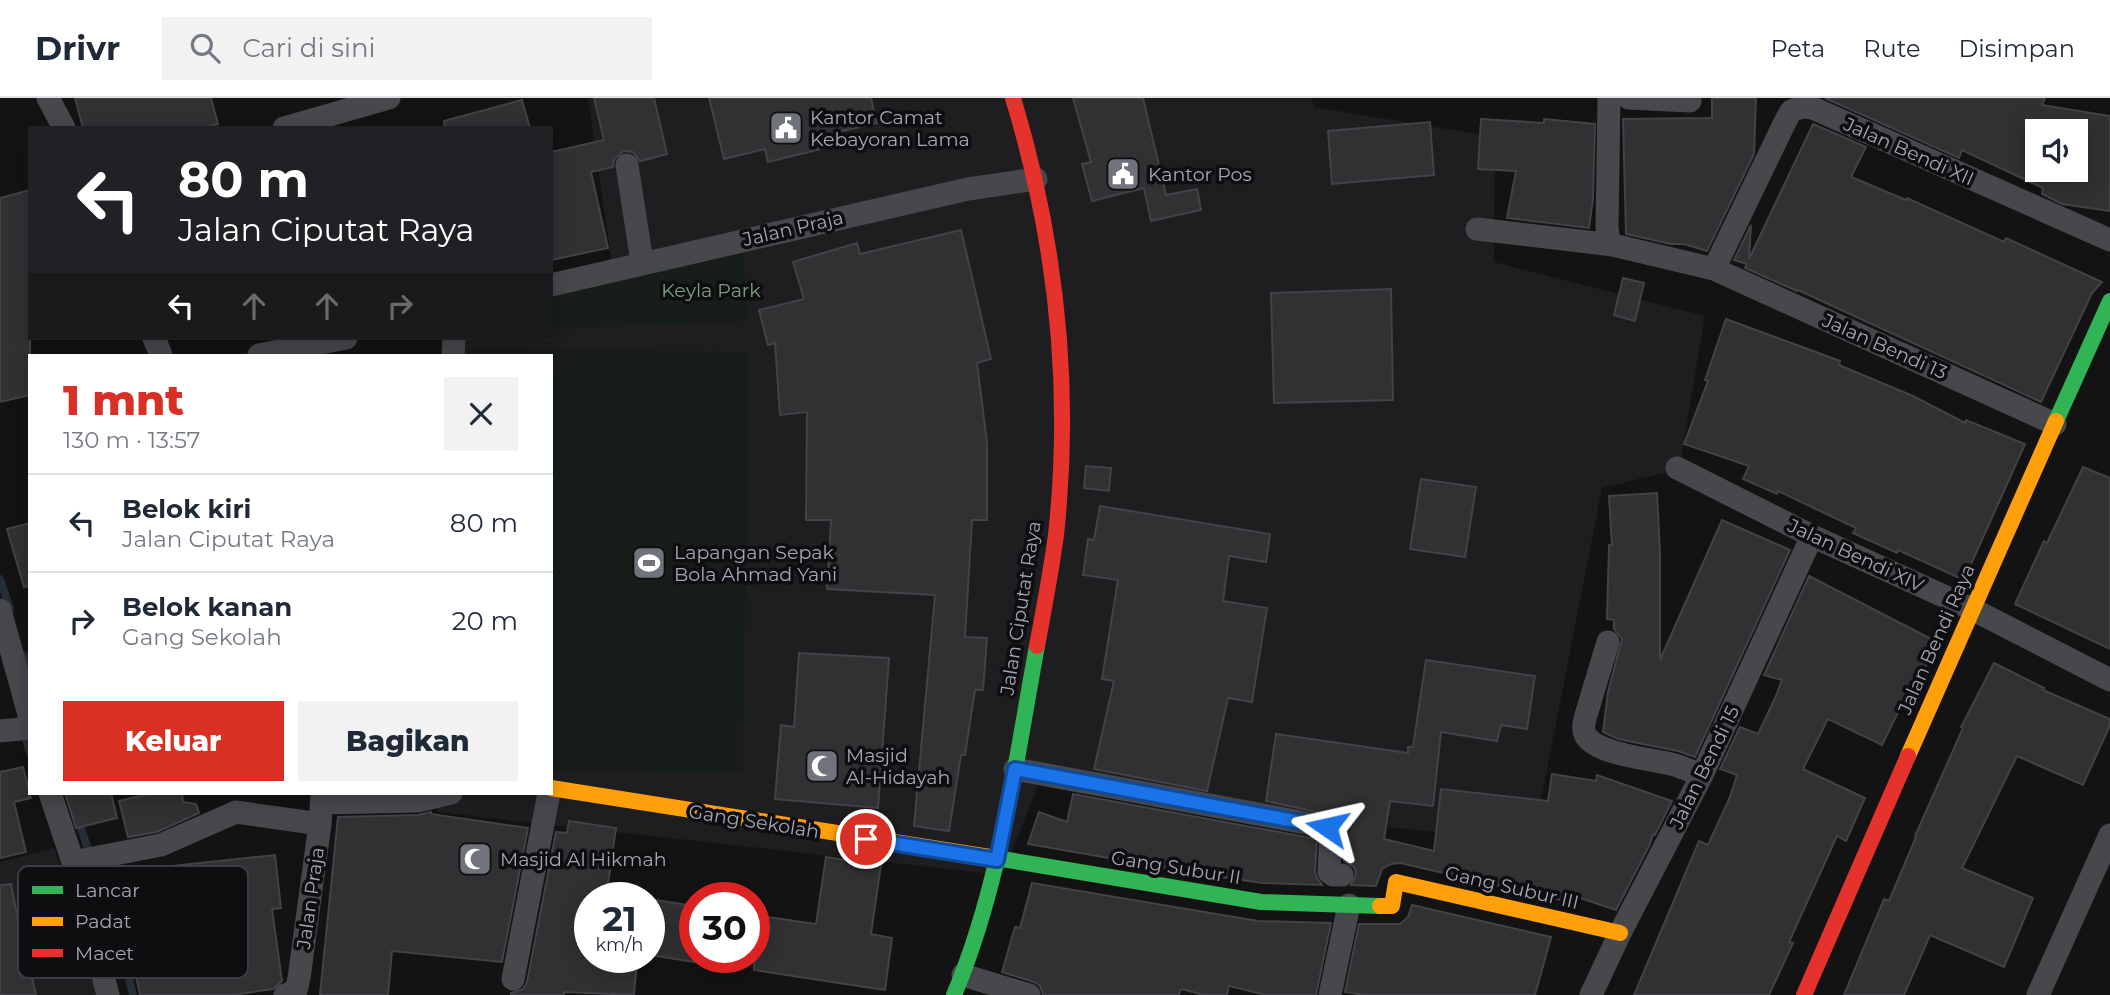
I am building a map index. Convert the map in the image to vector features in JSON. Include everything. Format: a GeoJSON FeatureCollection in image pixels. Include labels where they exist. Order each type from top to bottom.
{"type":"FeatureCollection","features":[{"type":"Feature","properties":{"kind":"street"},"geometry":{"type":"LineString","coordinates":[[48,98],[63,126]]}},
{"type":"Feature","properties":{"kind":"street"},"geometry":{"type":"LineString","coordinates":[[291,126],[389,98]]}},
{"type":"Feature","properties":{"kind":"street","name":"Jalan Ciputat Raya"},"geometry":{"type":"LineString","coordinates":[[958,985],[997,860],[1055,545],[1062,419],[1062,358],[1057,294],[1046,219],[1028,144],[1013,98]]}},
{"type":"Feature","properties":{"kind":"street"},"geometry":{"type":"LineString","coordinates":[[1609,98],[1607,227],[1608,237],[1613,245]]}},
{"type":"Feature","properties":{"kind":"street"},"geometry":{"type":"LineString","coordinates":[[1629,98],[1690,101]]}},
{"type":"Feature","properties":{"kind":"street","name":"Jalan Bendi XII"},"geometry":{"type":"LineString","coordinates":[[1714,269],[1791,111],[1805,106],[1815,108],[2110,240]]}},
{"type":"Feature","properties":{"kind":"street"},"geometry":{"type":"LineString","coordinates":[[626,165],[642,262]]}},
{"type":"Feature","properties":{"kind":"street","name":"Jalan Praja"},"geometry":{"type":"LineString","coordinates":[[553,284],[968,189],[1036,179]]}},
{"type":"Feature","properties":{"kind":"street","name":"Jalan Bendi 13"},"geometry":{"type":"LineString","coordinates":[[1477,229],[1613,245],[1714,269],[2055,424]]}},
{"type":"Feature","properties":{"kind":"street","name":"Jalan Bendi Raya"},"geometry":{"type":"LineString","coordinates":[[1804,995],[2110,300]]}},
{"type":"Feature","properties":{"kind":"street"},"geometry":{"type":"LineString","coordinates":[[267,354],[332,345]]}},
{"type":"Feature","properties":{"kind":"street","name":"Jalan Bendi XIV"},"geometry":{"type":"LineString","coordinates":[[1677,468],[1812,536],[1972,609],[2110,680]]}},
{"type":"Feature","properties":{"kind":"street","name":"Jalan Bendi 15"},"geometry":{"type":"LineString","coordinates":[[1591,995],[1702,775],[1812,536]]}},
{"type":"Feature","properties":{"kind":"street"},"geometry":{"type":"LineString","coordinates":[[0,610],[28,711]]}},
{"type":"Feature","properties":{"kind":"street"},"geometry":{"type":"LineString","coordinates":[[1608,642],[1586,715],[1586,736],[1595,744],[1609,750],[1676,765],[1702,775]]}},
{"type":"Feature","properties":{"kind":"street"},"geometry":{"type":"LineString","coordinates":[[0,731],[28,728]]}},
{"type":"Feature","properties":{"kind":"street"},"geometry":{"type":"LineString","coordinates":[[1015,769],[1327,827],[1331,833],[1329,872],[1342,875]]}},
{"type":"Feature","properties":{"kind":"street","name":"Gang Sekolah"},"geometry":{"type":"LineString","coordinates":[[553,790],[997,860]]}},
{"type":"Feature","properties":{"kind":"street"},"geometry":{"type":"LineString","coordinates":[[51,795],[74,866]]}},
{"type":"Feature","properties":{"kind":"street"},"geometry":{"type":"LineString","coordinates":[[73,862],[161,845],[236,812],[418,801],[440,795]]}},
{"type":"Feature","properties":{"kind":"street"},"geometry":{"type":"LineString","coordinates":[[513,979],[549,795]]}},
{"type":"Feature","properties":{"kind":"street","name":"Jalan Praja"},"geometry":{"type":"LineString","coordinates":[[285,995],[296,990],[299,978],[322,807]]}},
{"type":"Feature","properties":{"kind":"street"},"geometry":{"type":"LineString","coordinates":[[2038,995],[2110,835]]}},
{"type":"Feature","properties":{"kind":"street","name":"Gang Subur II"},"geometry":{"type":"LineString","coordinates":[[997,860],[1249,900],[1392,906],[1396,882]]}},
{"type":"Feature","properties":{"kind":"street","name":"Gang Subur III"},"geometry":{"type":"LineString","coordinates":[[1396,882],[1620,933]]}},
{"type":"Feature","properties":{"kind":"street"},"geometry":{"type":"LineString","coordinates":[[1330,995],[1349,905]]}},
{"type":"Feature","properties":{"kind":"street"},"geometry":{"type":"LineString","coordinates":[[104,978],[108,995]]}},
{"type":"Feature","properties":{"kind":"street"},"geometry":{"type":"LineString","coordinates":[[958,985],[1029,995]]}},
{"type":"Feature","properties":{"kind":"shaded area"},"geometry":{"type":"Polygon","coordinates":[[[588,98],[1312,98],[1314,107],[1495,137],[1494,262],[1705,316],[1679,469],[1602,488],[1533,842],[1328,821],[1039,782],[1003,875],[437,812],[437,795],[553,795],[553,354],[445,354],[445,340],[553,340],[553,298],[614,278],[588,98]]]}},
{"type":"Feature","properties":{"kind":"shaded area"},"geometry":{"type":"Polygon","coordinates":[[[54,848],[60,866],[18,866],[18,978],[98,978],[104,995],[0,995],[0,862],[54,848]]]}},
{"type":"Feature","properties":{"kind":"green space","name":"Keyla Park"},"geometry":{"type":"Polygon","coordinates":[[[743,250],[747,321],[553,329],[553,293],[743,250]]]}},
{"type":"Feature","properties":{"kind":"green space","name":"Lapangan Sepak Bola Ahmad Yani"},"geometry":{"type":"Polygon","coordinates":[[[469,348],[750,352],[742,773],[553,770],[553,354],[469,354],[469,348]]]}},
{"type":"Feature","properties":{"kind":"building"},"geometry":{"type":"Polygon","coordinates":[[[75,98],[211,98],[218,124],[210,126],[82,126],[75,98]]]}},
{"type":"Feature","properties":{"kind":"building"},"geometry":{"type":"Polygon","coordinates":[[[594,98],[654,98],[667,154],[640,161],[633,152],[624,151],[614,159],[613,167],[591,172],[608,248],[553,260],[553,152],[604,140],[594,98]]]}},
{"type":"Feature","properties":{"kind":"building","name":"Kantor Camat Kebayoran Lama"},"geometry":{"type":"Polygon","coordinates":[[[709,98],[871,98],[877,123],[834,133],[837,145],[768,162],[765,149],[724,159],[709,98]]]}},
{"type":"Feature","properties":{"kind":"building"},"geometry":{"type":"Polygon","coordinates":[[[1073,98],[1143,98],[1166,195],[1197,189],[1201,210],[1151,221],[1144,188],[1092,201],[1082,164],[1091,162],[1073,98]]]}},
{"type":"Feature","properties":{"kind":"building"},"geometry":{"type":"Polygon","coordinates":[[[1712,98],[1756,98],[1754,154],[1707,251],[1684,244],[1671,244],[1626,234],[1623,119],[1712,118],[1712,98]]]}},
{"type":"Feature","properties":{"kind":"building"},"geometry":{"type":"Polygon","coordinates":[[[1825,98],[2045,98],[2042,105],[2110,116],[2110,211],[2062,204],[2042,194],[2043,188],[2030,182],[2088,182],[2088,119],[2025,119],[2025,180],[1962,150],[1959,158],[1825,98]]]}},
{"type":"Feature","properties":{"kind":"building"},"geometry":{"type":"Polygon","coordinates":[[[522,100],[529,126],[445,126],[444,121],[522,100]]]}},
{"type":"Feature","properties":{"kind":"building"},"geometry":{"type":"Polygon","coordinates":[[[1481,119],[1544,123],[1544,119],[1595,124],[1593,198],[1589,228],[1507,218],[1516,171],[1478,169],[1481,119]]]}},
{"type":"Feature","properties":{"kind":"building"},"geometry":{"type":"Polygon","coordinates":[[[1430,122],[1434,175],[1332,184],[1328,131],[1430,122]]]}},
{"type":"Feature","properties":{"kind":"building"},"geometry":{"type":"Polygon","coordinates":[[[1813,124],[1866,147],[1851,177],[1906,200],[1907,198],[2004,242],[2006,238],[2102,282],[2092,293],[2041,402],[1745,268],[1747,264],[1734,260],[1751,225],[1749,259],[1813,124]]]}},
{"type":"Feature","properties":{"kind":"building"},"geometry":{"type":"Polygon","coordinates":[[[28,191],[30,354],[28,395],[0,402],[0,198],[28,191]]]}},
{"type":"Feature","properties":{"kind":"building"},"geometry":{"type":"Polygon","coordinates":[[[961,230],[991,359],[977,363],[987,443],[987,520],[972,520],[965,637],[987,638],[983,690],[975,690],[949,831],[914,826],[935,595],[827,589],[831,520],[806,520],[807,412],[780,415],[775,343],[768,345],[759,310],[804,299],[793,262],[857,243],[860,254],[961,230]]]}},
{"type":"Feature","properties":{"kind":"building"},"geometry":{"type":"Polygon","coordinates":[[[1623,278],[1644,283],[1635,321],[1614,315],[1623,278]]]}},
{"type":"Feature","properties":{"kind":"building"},"geometry":{"type":"Polygon","coordinates":[[[1391,289],[1393,400],[1274,403],[1271,293],[1391,289]]]}},
{"type":"Feature","properties":{"kind":"building"},"geometry":{"type":"Polygon","coordinates":[[[1726,319],[1840,361],[1839,365],[1913,396],[1965,423],[1966,420],[2025,444],[1964,580],[1853,533],[1856,528],[1778,491],[1777,494],[1743,479],[1749,466],[1684,444],[1708,381],[1705,380],[1726,319]]]}},
{"type":"Feature","properties":{"kind":"building"},"geometry":{"type":"Polygon","coordinates":[[[1086,466],[1111,468],[1109,491],[1084,488],[1086,466]]]}},
{"type":"Feature","properties":{"kind":"building"},"geometry":{"type":"Polygon","coordinates":[[[2083,467],[2110,478],[2110,649],[2015,604],[2083,467]]]}},
{"type":"Feature","properties":{"kind":"building"},"geometry":{"type":"Polygon","coordinates":[[[1421,479],[1476,487],[1465,557],[1410,549],[1421,479]]]}},
{"type":"Feature","properties":{"kind":"building"},"geometry":{"type":"Polygon","coordinates":[[[1657,493],[1660,660],[1722,520],[1790,550],[1695,757],[1618,739],[1603,732],[1608,692],[1622,639],[1614,629],[1614,620],[1607,619],[1609,545],[1612,545],[1609,496],[1657,493]]]}},
{"type":"Feature","properties":{"kind":"building"},"geometry":{"type":"Polygon","coordinates":[[[1100,506],[1270,534],[1266,562],[1229,556],[1223,601],[1267,608],[1252,702],[1228,698],[1207,791],[1094,769],[1114,681],[1102,679],[1118,580],[1083,575],[1088,539],[1094,540],[1100,506]]]}},
{"type":"Feature","properties":{"kind":"building"},"geometry":{"type":"Polygon","coordinates":[[[28,524],[28,586],[24,587],[7,529],[28,524]]]}},
{"type":"Feature","properties":{"kind":"building"},"geometry":{"type":"Polygon","coordinates":[[[1809,576],[1937,642],[1916,688],[1911,686],[1882,745],[1828,719],[1803,769],[1865,798],[1846,841],[1837,836],[1789,942],[1793,943],[1769,995],[1634,995],[1699,841],[1708,845],[1730,797],[1737,775],[1720,769],[1740,727],[1758,734],[1776,696],[1782,680],[1764,675],[1809,576]]]}},
{"type":"Feature","properties":{"kind":"building"},"geometry":{"type":"Polygon","coordinates":[[[799,653],[889,658],[878,808],[775,799],[781,725],[794,727],[799,653]]]}},
{"type":"Feature","properties":{"kind":"building"},"geometry":{"type":"Polygon","coordinates":[[[1426,660],[1535,676],[1527,729],[1501,725],[1497,741],[1441,732],[1433,806],[1390,801],[1384,839],[1434,851],[1441,789],[1548,801],[1552,774],[1596,781],[1597,775],[1672,801],[1616,910],[1565,893],[1561,900],[1400,863],[1382,869],[1376,886],[1351,885],[1356,874],[1354,867],[1344,861],[1345,833],[1343,825],[1335,816],[1266,801],[1276,734],[1408,753],[1408,747],[1413,747],[1426,660]]]}},
{"type":"Feature","properties":{"kind":"building"},"geometry":{"type":"Polygon","coordinates":[[[1994,663],[2044,688],[2043,690],[2110,719],[2110,725],[2083,785],[2017,756],[1962,868],[2033,898],[2004,967],[1930,935],[1904,995],[1844,995],[1884,899],[1889,901],[1963,728],[1961,727],[1994,663]]]}},
{"type":"Feature","properties":{"kind":"building"},"geometry":{"type":"Polygon","coordinates":[[[23,767],[28,795],[31,798],[14,802],[26,852],[0,858],[0,772],[23,767]]]}},
{"type":"Feature","properties":{"kind":"building"},"geometry":{"type":"Polygon","coordinates":[[[1073,794],[1317,839],[1315,872],[1322,885],[1263,883],[1028,844],[1039,812],[1067,822],[1073,794]]]}},
{"type":"Feature","properties":{"kind":"building"},"geometry":{"type":"Polygon","coordinates":[[[66,795],[111,795],[117,818],[76,828],[66,795]]]}},
{"type":"Feature","properties":{"kind":"building"},"geometry":{"type":"Polygon","coordinates":[[[144,795],[182,795],[183,802],[196,804],[199,813],[157,832],[128,837],[119,801],[144,795]]]}},
{"type":"Feature","properties":{"kind":"building"},"geometry":{"type":"Polygon","coordinates":[[[431,812],[528,828],[502,962],[392,951],[388,995],[320,995],[338,817],[418,815],[431,812]]]}},
{"type":"Feature","properties":{"kind":"building"},"geometry":{"type":"Polygon","coordinates":[[[569,821],[616,828],[608,882],[574,882],[574,973],[636,973],[634,995],[564,992],[564,995],[511,995],[523,989],[527,982],[556,832],[567,833],[569,821]]]}},
{"type":"Feature","properties":{"kind":"building"},"geometry":{"type":"Polygon","coordinates":[[[275,855],[281,908],[272,909],[282,981],[273,989],[233,995],[140,995],[137,978],[248,978],[248,866],[171,866],[275,855]]]}},
{"type":"Feature","properties":{"kind":"building"},"geometry":{"type":"Polygon","coordinates":[[[826,857],[881,865],[871,934],[892,938],[885,990],[770,972],[770,917],[816,924],[826,857]]]}},
{"type":"Feature","properties":{"kind":"building"},"geometry":{"type":"Polygon","coordinates":[[[1032,883],[1258,921],[1331,923],[1316,995],[1266,995],[1229,986],[1227,995],[1204,995],[1181,989],[1179,995],[1043,995],[1040,986],[1034,982],[1002,972],[1015,927],[1020,928],[1032,883]]]}},
{"type":"Feature","properties":{"kind":"building"},"geometry":{"type":"Polygon","coordinates":[[[11,884],[18,921],[18,978],[32,978],[36,995],[0,995],[0,885],[11,884]]]}},
{"type":"Feature","properties":{"kind":"building"},"geometry":{"type":"Polygon","coordinates":[[[665,901],[679,904],[679,960],[665,957],[665,901]]]}},
{"type":"Feature","properties":{"kind":"building"},"geometry":{"type":"Polygon","coordinates":[[[1412,905],[1551,937],[1535,995],[1365,995],[1345,992],[1359,924],[1400,924],[1408,917],[1412,905]]]}},
{"type":"Feature","properties":{"kind":"waterway"},"geometry":{"type":"LineString","coordinates":[[0,579],[10,609]]}},
{"type":"Feature","properties":{"kind":"waterway"},"geometry":{"type":"LineString","coordinates":[[24,655],[28,667]]}},
{"type":"Feature","properties":{"kind":"waterway"},"geometry":{"type":"LineString","coordinates":[[23,730],[28,746]]}},
{"type":"Feature","properties":{"kind":"waterway"},"geometry":{"type":"LineString","coordinates":[[78,819],[94,866]]}},
{"type":"Feature","properties":{"kind":"waterway"},"geometry":{"type":"LineString","coordinates":[[129,978],[133,995]]}},
{"type":"Feature","properties":{"kind":"traffic: fast"},"geometry":{"type":"LineString","coordinates":[[2056,421],[2110,301]]}},
{"type":"Feature","properties":{"kind":"traffic: fast"},"geometry":{"type":"LineString","coordinates":[[954,995],[984,910],[995,866],[1037,646]]}},
{"type":"Feature","properties":{"kind":"traffic: fast"},"geometry":{"type":"LineString","coordinates":[[996,858],[1261,902],[1380,906]]}},
{"type":"Feature","properties":{"kind":"traffic: slow"},"geometry":{"type":"LineString","coordinates":[[1908,756],[2056,421]]}},
{"type":"Feature","properties":{"kind":"traffic: slow"},"geometry":{"type":"LineString","coordinates":[[553,788],[996,858]]}},
{"type":"Feature","properties":{"kind":"traffic: slow"},"geometry":{"type":"LineString","coordinates":[[1380,906],[1392,906],[1396,882],[1620,933]]}},
{"type":"Feature","properties":{"kind":"traffic: jam"},"geometry":{"type":"LineString","coordinates":[[1013,98],[1028,151],[1050,260],[1061,369],[1061,480],[1050,577],[1037,646]]}},
{"type":"Feature","properties":{"kind":"traffic: jam"},"geometry":{"type":"LineString","coordinates":[[1804,995],[1908,756]]}},
{"type":"Feature","properties":{"kind":"place","name":"Kantor Camat Kebayoran Lama"},"geometry":{"type":"Point","coordinates":[786,128]}},
{"type":"Feature","properties":{"kind":"place","name":"Kantor Pos"},"geometry":{"type":"Point","coordinates":[1123,174]}},
{"type":"Feature","properties":{"kind":"place","name":"Lapangan Sepak Bola Ahmad Yani"},"geometry":{"type":"Point","coordinates":[649,563]}},
{"type":"Feature","properties":{"kind":"place","name":"Masjid Al-Hidayah"},"geometry":{"type":"Point","coordinates":[822,766]}},
{"type":"Feature","properties":{"kind":"place","name":"Masjid Al Hikmah"},"geometry":{"type":"Point","coordinates":[475,859]}},
{"type":"Feature","properties":{"kind":"route"},"geometry":{"type":"LineString","coordinates":[[866,839],[997,860],[1015,769],[1327,827]]}}]}
